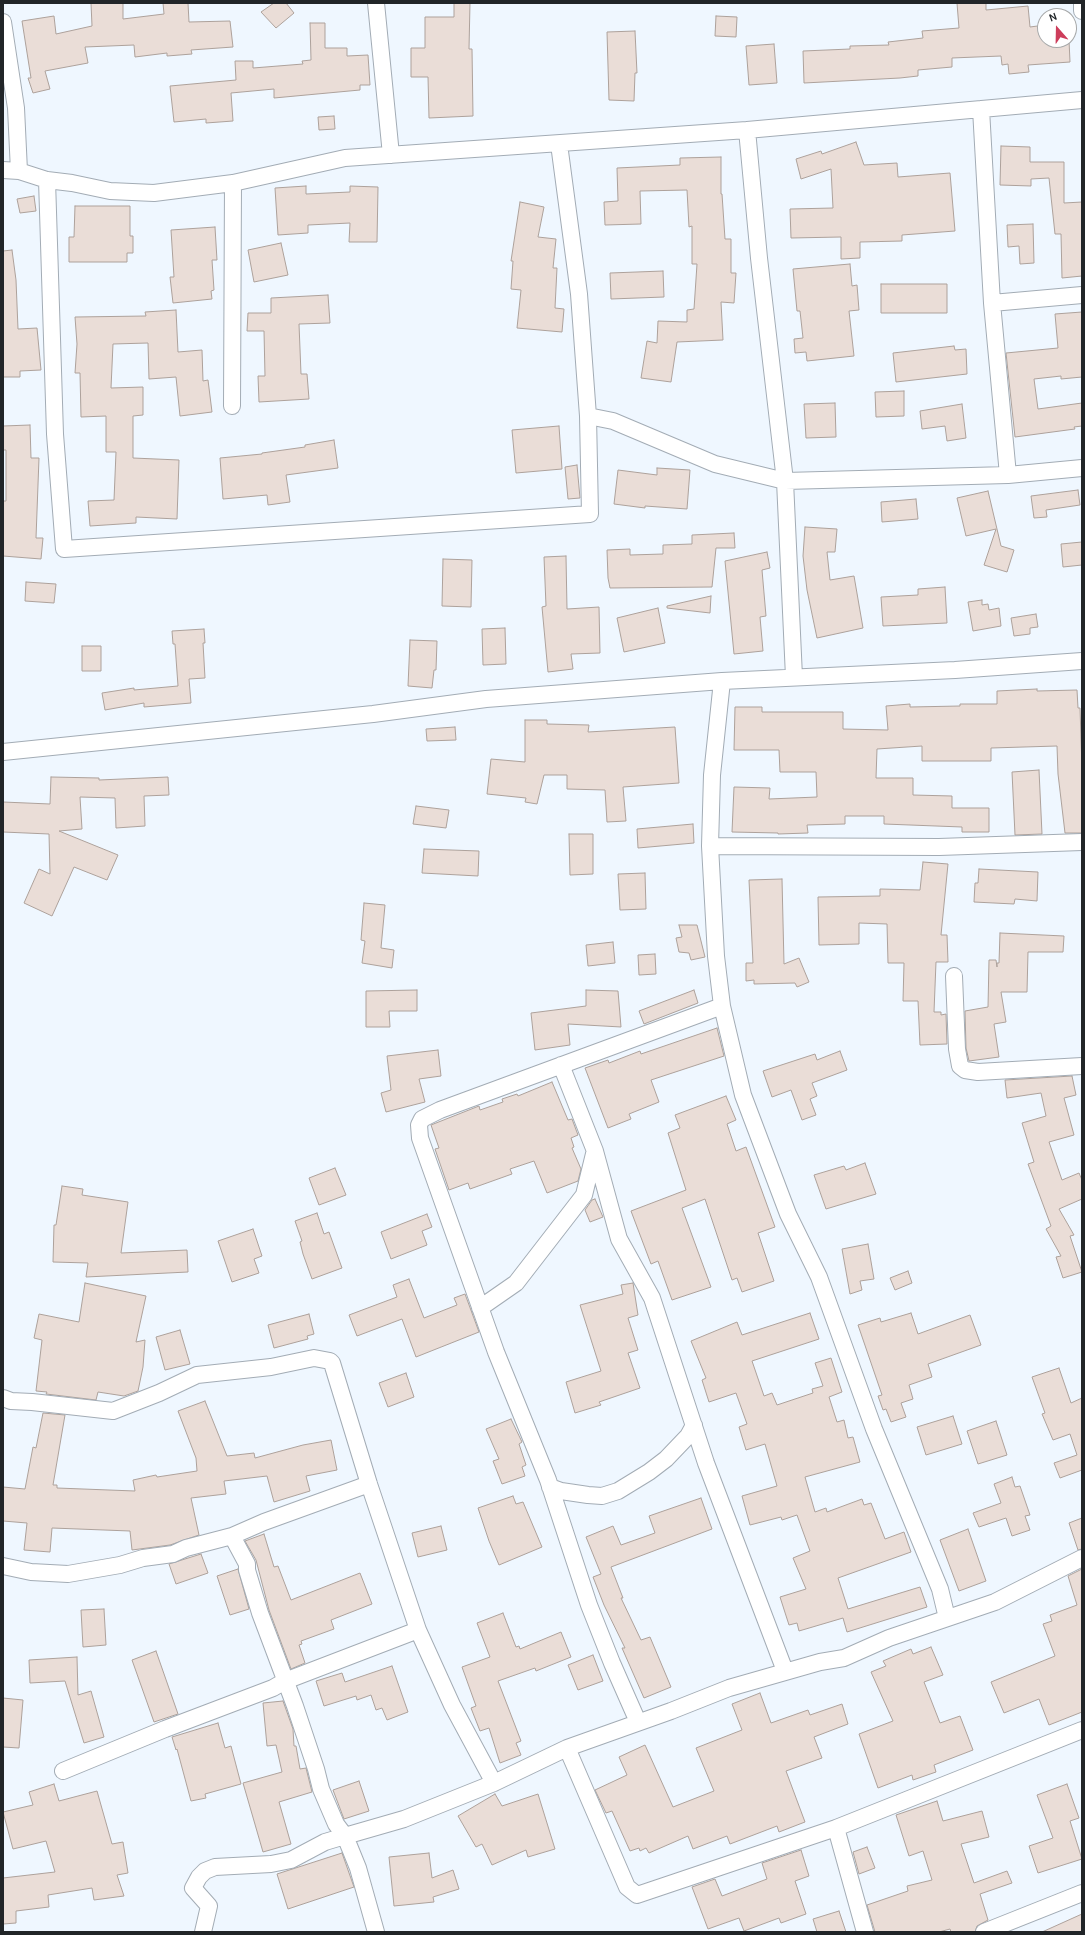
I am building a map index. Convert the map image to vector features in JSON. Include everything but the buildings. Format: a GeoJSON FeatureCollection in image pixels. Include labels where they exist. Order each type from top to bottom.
{"type":"FeatureCollection","features":[{"type":"Feature","properties":{"kind":"street"},"geometry":{"type":"LineString","coordinates":[[376,3],[391,155]]}},
{"type":"Feature","properties":{"kind":"street"},"geometry":{"type":"LineString","coordinates":[[1082,3],[1082,11]]}},
{"type":"Feature","properties":{"kind":"street"},"geometry":{"type":"LineString","coordinates":[[3,22],[16,108],[19,172]]}},
{"type":"Feature","properties":{"kind":"street"},"geometry":{"type":"LineString","coordinates":[[3,170],[19,172],[47,180],[72,183],[110,191],[154,193],[233,183],[345,158],[747,130],[1082,100]]}},
{"type":"Feature","properties":{"kind":"street"},"geometry":{"type":"LineString","coordinates":[[981,109],[992,303],[1008,475]]}},
{"type":"Feature","properties":{"kind":"street"},"geometry":{"type":"LineString","coordinates":[[747,130],[759,258],[785,481],[794,677]]}},
{"type":"Feature","properties":{"kind":"street"},"geometry":{"type":"LineString","coordinates":[[47,180],[54,434],[64,549],[590,514],[588,416],[579,294],[559,144]]}},
{"type":"Feature","properties":{"kind":"street"},"geometry":{"type":"LineString","coordinates":[[232,406],[233,183]]}},
{"type":"Feature","properties":{"kind":"street"},"geometry":{"type":"LineString","coordinates":[[992,303],[1082,295]]}},
{"type":"Feature","properties":{"kind":"street"},"geometry":{"type":"LineString","coordinates":[[588,416],[613,420],[715,464],[785,481],[1008,475],[1082,468]]}},
{"type":"Feature","properties":{"kind":"street"},"geometry":{"type":"LineString","coordinates":[[3,752],[373,714],[486,699],[722,681],[955,670],[1082,661]]}},
{"type":"Feature","properties":{"kind":"street"},"geometry":{"type":"LineString","coordinates":[[722,681],[712,775],[710,846],[716,956],[722,1006],[746,1102],[788,1214],[819,1277],[874,1429],[940,1589],[947,1618]]}},
{"type":"Feature","properties":{"kind":"street"},"geometry":{"type":"LineString","coordinates":[[710,846],[939,847],[1082,842]]}},
{"type":"Feature","properties":{"kind":"street"},"geometry":{"type":"LineString","coordinates":[[954,976],[957,1049],[960,1066],[965,1070],[978,1072],[1082,1066]]}},
{"type":"Feature","properties":{"kind":"street"},"geometry":{"type":"LineString","coordinates":[[638,1722],[589,1605],[550,1487],[496,1352],[420,1138],[419,1125],[422,1119],[440,1110],[512,1085],[561,1065],[722,1006]]}},
{"type":"Feature","properties":{"kind":"street"},"geometry":{"type":"LineString","coordinates":[[561,1065],[595,1151],[619,1239],[652,1298],[706,1463],[786,1671]]}},
{"type":"Feature","properties":{"kind":"street"},"geometry":{"type":"LineString","coordinates":[[480,1308],[516,1283],[580,1200],[584,1194],[595,1151]]}},
{"type":"Feature","properties":{"kind":"street"},"geometry":{"type":"LineString","coordinates":[[3,1398],[11,1401],[113,1411],[197,1375],[271,1367],[314,1358],[325,1359],[332,1363],[368,1484],[418,1630],[452,1706],[494,1783]]}},
{"type":"Feature","properties":{"kind":"street"},"geometry":{"type":"LineString","coordinates":[[550,1487],[561,1491],[602,1496],[618,1491],[649,1472],[666,1459],[688,1436],[694,1425]]}},
{"type":"Feature","properties":{"kind":"street"},"geometry":{"type":"LineString","coordinates":[[3,1566],[31,1572],[68,1574],[120,1565],[143,1558],[173,1554],[186,1548],[232,1536],[290,1512],[368,1484]]}},
{"type":"Feature","properties":{"kind":"street"},"geometry":{"type":"LineString","coordinates":[[232,1536],[247,1564],[247,1570],[260,1613],[285,1681],[296,1706],[321,1790],[336,1824],[345,1836],[358,1868],[376,1932]]}},
{"type":"Feature","properties":{"kind":"street"},"geometry":{"type":"LineString","coordinates":[[203,1932],[209,1906],[193,1888],[205,1871],[215,1867],[271,1864],[291,1860],[325,1842],[404,1819],[494,1783],[567,1748],[671,1711],[729,1688],[786,1671],[844,1658],[862,1652],[889,1638],[995,1602],[1082,1558]]}},
{"type":"Feature","properties":{"kind":"street"},"geometry":{"type":"LineString","coordinates":[[63,1771],[165,1729],[266,1691],[285,1681],[418,1630]]}},
{"type":"Feature","properties":{"kind":"street"},"geometry":{"type":"LineString","coordinates":[[567,1748],[627,1887],[637,1895],[836,1828],[1082,1730]]}},
{"type":"Feature","properties":{"kind":"street"},"geometry":{"type":"LineString","coordinates":[[836,1828],[865,1932]]}},
{"type":"Feature","properties":{"kind":"street"},"geometry":{"type":"LineString","coordinates":[[984,1932],[1082,1893]]}}]}
